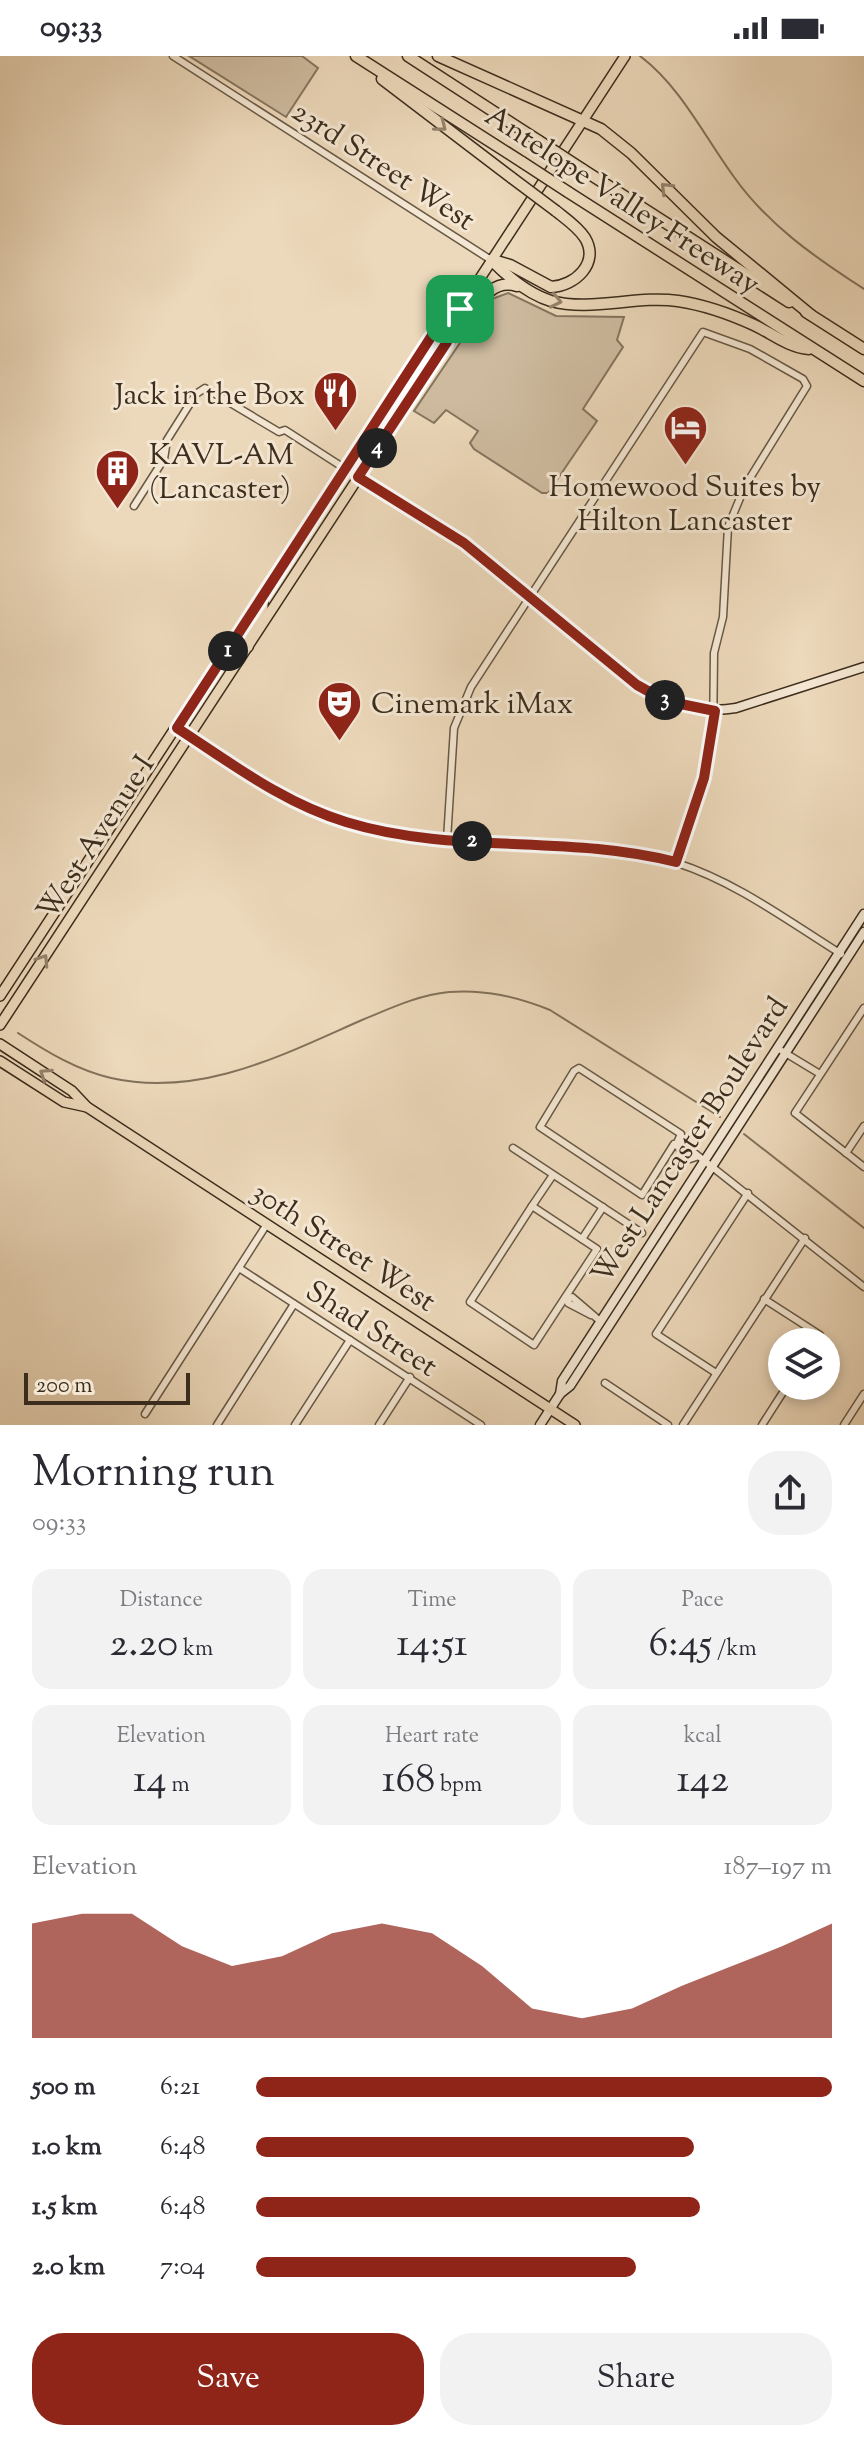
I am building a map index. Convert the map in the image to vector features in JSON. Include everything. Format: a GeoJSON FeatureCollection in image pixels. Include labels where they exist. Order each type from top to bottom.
{"type":"FeatureCollection","features":[{"type":"Feature","properties":{"kind":"highway","name":"Antelope Valley Freeway"},"geometry":{"type":"LineString","coordinates":[[408,56],[864,349]]}},
{"type":"Feature","properties":{"kind":"highway"},"geometry":{"type":"LineString","coordinates":[[438,56],[584,119],[618,141],[716,237],[811,315]]}},
{"type":"Feature","properties":{"kind":"highway"},"geometry":{"type":"LineString","coordinates":[[358,57],[424,113],[556,211],[585,238],[589,250],[587,263],[575,280],[551,287],[510,265],[491,260]]}},
{"type":"Feature","properties":{"kind":"highway","name":"Antelope Valley Freeway"},"geometry":{"type":"LineString","coordinates":[[358,57],[864,381]]}},
{"type":"Feature","properties":{"kind":"highway"},"geometry":{"type":"LineString","coordinates":[[491,260],[540,297],[565,303],[646,299],[700,305],[757,326],[796,348],[814,349]]}},
{"type":"Feature","properties":{"kind":"highway"},"geometry":{"type":"LineString","coordinates":[[447,342],[461,332],[493,287],[507,283],[527,289]]}},
{"type":"Feature","properties":{"kind":"main road","name":"West Avenue I"},"geometry":{"type":"LineString","coordinates":[[0,1025],[447,342],[460,309],[625,56]]}},
{"type":"Feature","properties":{"kind":"main road","name":"West Avenue I"},"geometry":{"type":"LineString","coordinates":[[0,996],[442,320],[460,309]]}},
{"type":"Feature","properties":{"kind":"main road"},"geometry":{"type":"LineString","coordinates":[[248,647],[244,641],[263,607],[264,596]]}},
{"type":"Feature","properties":{"kind":"main road","name":"30th Street West"},"geometry":{"type":"LineString","coordinates":[[0,1044],[72,1091],[87,1107],[575,1425]]}},
{"type":"Feature","properties":{"kind":"main road","name":"30th Street West"},"geometry":{"type":"LineString","coordinates":[[0,1061],[64,1102],[87,1107]]}},
{"type":"Feature","properties":{"kind":"street","name":"23rd Street West"},"geometry":{"type":"LineString","coordinates":[[173,56],[491,260]]}},
{"type":"Feature","properties":{"kind":"street"},"geometry":{"type":"LineString","coordinates":[[447,840],[454,728],[461,706],[703,332],[750,349],[803,379],[807,386],[745,486],[728,527],[723,617],[714,653],[715,711],[704,778],[676,862]]}},
{"type":"Feature","properties":{"kind":"street"},"geometry":{"type":"LineString","coordinates":[[134,506],[164,459],[167,440],[196,394],[205,388],[279,432],[285,430],[464,543],[637,685],[666,701],[715,711],[773,698],[864,667]]}},
{"type":"Feature","properties":{"kind":"street"},"geometry":{"type":"LineString","coordinates":[[177,728],[271,790],[308,808],[374,829],[447,840],[596,846],[676,862],[739,891],[843,955]]}},
{"type":"Feature","properties":{"kind":"street","name":"West Lancaster Boulevard"},"geometry":{"type":"LineString","coordinates":[[560,1394],[562,1381],[600,1321],[782,1050],[843,955],[864,914]]}},
{"type":"Feature","properties":{"kind":"street","name":"West Lancaster Boulevard"},"geometry":{"type":"LineString","coordinates":[[843,955],[864,932]]}},
{"type":"Feature","properties":{"kind":"street"},"geometry":{"type":"LineString","coordinates":[[864,1008],[795,1113],[864,1167]]}},
{"type":"Feature","properties":{"kind":"street"},"geometry":{"type":"LineString","coordinates":[[782,1050],[820,1074]]}},
{"type":"Feature","properties":{"kind":"street"},"geometry":{"type":"LineString","coordinates":[[675,1145],[681,1134],[579,1068],[574,1071],[540,1127],[642,1195],[675,1145],[681,1144],[748,1193],[864,1287]]}},
{"type":"Feature","properties":{"kind":"street"},"geometry":{"type":"LineString","coordinates":[[846,1153],[864,1126]]}},
{"type":"Feature","properties":{"kind":"street"},"geometry":{"type":"LineString","coordinates":[[513,1148],[642,1233]]}},
{"type":"Feature","properties":{"kind":"street","name":"West Lancaster Boulevard"},"geometry":{"type":"LineString","coordinates":[[540,1425],[560,1394],[570,1386],[704,1162]]}},
{"type":"Feature","properties":{"kind":"street"},"geometry":{"type":"LineString","coordinates":[[532,1206],[597,1249],[534,1345],[470,1302],[532,1206],[553,1175]]}},
{"type":"Feature","properties":{"kind":"street"},"geometry":{"type":"LineString","coordinates":[[716,1373],[656,1334],[748,1193]]}},
{"type":"Feature","properties":{"kind":"street"},"geometry":{"type":"LineString","coordinates":[[582,1239],[603,1207]]}},
{"type":"Feature","properties":{"kind":"street"},"geometry":{"type":"LineString","coordinates":[[145,1414],[267,1224]]}},
{"type":"Feature","properties":{"kind":"street"},"geometry":{"type":"LineString","coordinates":[[683,1425],[805,1238]]}},
{"type":"Feature","properties":{"kind":"street","name":"Shad Street"},"geometry":{"type":"LineString","coordinates":[[239,1268],[481,1425]]}},
{"type":"Feature","properties":{"kind":"street"},"geometry":{"type":"LineString","coordinates":[[567,1298],[590,1309],[591,1315],[600,1321]]}},
{"type":"Feature","properties":{"kind":"street"},"geometry":{"type":"LineString","coordinates":[[764,1299],[803,1328]]}},
{"type":"Feature","properties":{"kind":"street"},"geometry":{"type":"LineString","coordinates":[[217,1425],[294,1304]]}},
{"type":"Feature","properties":{"kind":"street"},"geometry":{"type":"LineString","coordinates":[[295,1425],[350,1340]]}},
{"type":"Feature","properties":{"kind":"street"},"geometry":{"type":"LineString","coordinates":[[379,1425],[410,1377]]}},
{"type":"Feature","properties":{"kind":"street"},"geometry":{"type":"LineString","coordinates":[[605,1383],[668,1425]]}},
{"type":"Feature","properties":{"kind":"street"},"geometry":{"type":"LineString","coordinates":[[844,1425],[864,1394]]}},
{"type":"Feature","properties":{"kind":"street"},"geometry":{"type":"LineString","coordinates":[[762,1425],[778,1400]]}},
{"type":"Feature","properties":{"kind":"shaded area"},"geometry":{"type":"Polygon","coordinates":[[[189,56],[302,56],[318,68],[286,117],[189,56]]]}},
{"type":"Feature","properties":{"kind":"shaded area"},"geometry":{"type":"Polygon","coordinates":[[[508,293],[556,316],[624,317],[617,340],[623,347],[583,409],[597,421],[548,493],[542,493],[474,449],[470,443],[478,431],[446,410],[434,423],[414,411],[489,300],[508,293]]]}},
{"type":"Feature","properties":{"kind":"waterway"},"geometry":{"type":"LineString","coordinates":[[640,56],[680,97],[734,177],[762,210],[811,253],[864,289]]}},
{"type":"Feature","properties":{"kind":"waterway"},"geometry":{"type":"LineString","coordinates":[[18,1033],[63,1060],[98,1075],[144,1083],[177,1082],[240,1070],[415,999],[449,992],[488,993],[550,1010],[720,1117]]}},
{"type":"Feature","properties":{"kind":"waterway"},"geometry":{"type":"LineString","coordinates":[[744,1134],[864,1228]]}},
{"type":"Feature","properties":{"kind":"place","name":"Jack in the Box"},"geometry":{"type":"Point","coordinates":[336,433]}},
{"type":"Feature","properties":{"kind":"place","name":"Homewood Suites by Hilton Lancaster"},"geometry":{"type":"Point","coordinates":[685,467]}},
{"type":"Feature","properties":{"kind":"place","name":"KAVL-AM (Lancaster)"},"geometry":{"type":"Point","coordinates":[118,510]}},
{"type":"Feature","properties":{"kind":"place","name":"Cinemark iMax"},"geometry":{"type":"Point","coordinates":[340,742]}},
{"type":"Feature","properties":{"kind":"route"},"geometry":{"type":"LineString","coordinates":[[460,309],[447,342],[358,477],[464,543],[637,685],[666,701],[715,711],[713,740],[704,778],[676,862],[596,846],[419,837],[346,822],[271,790],[177,728],[442,320],[460,309]]}}]}
